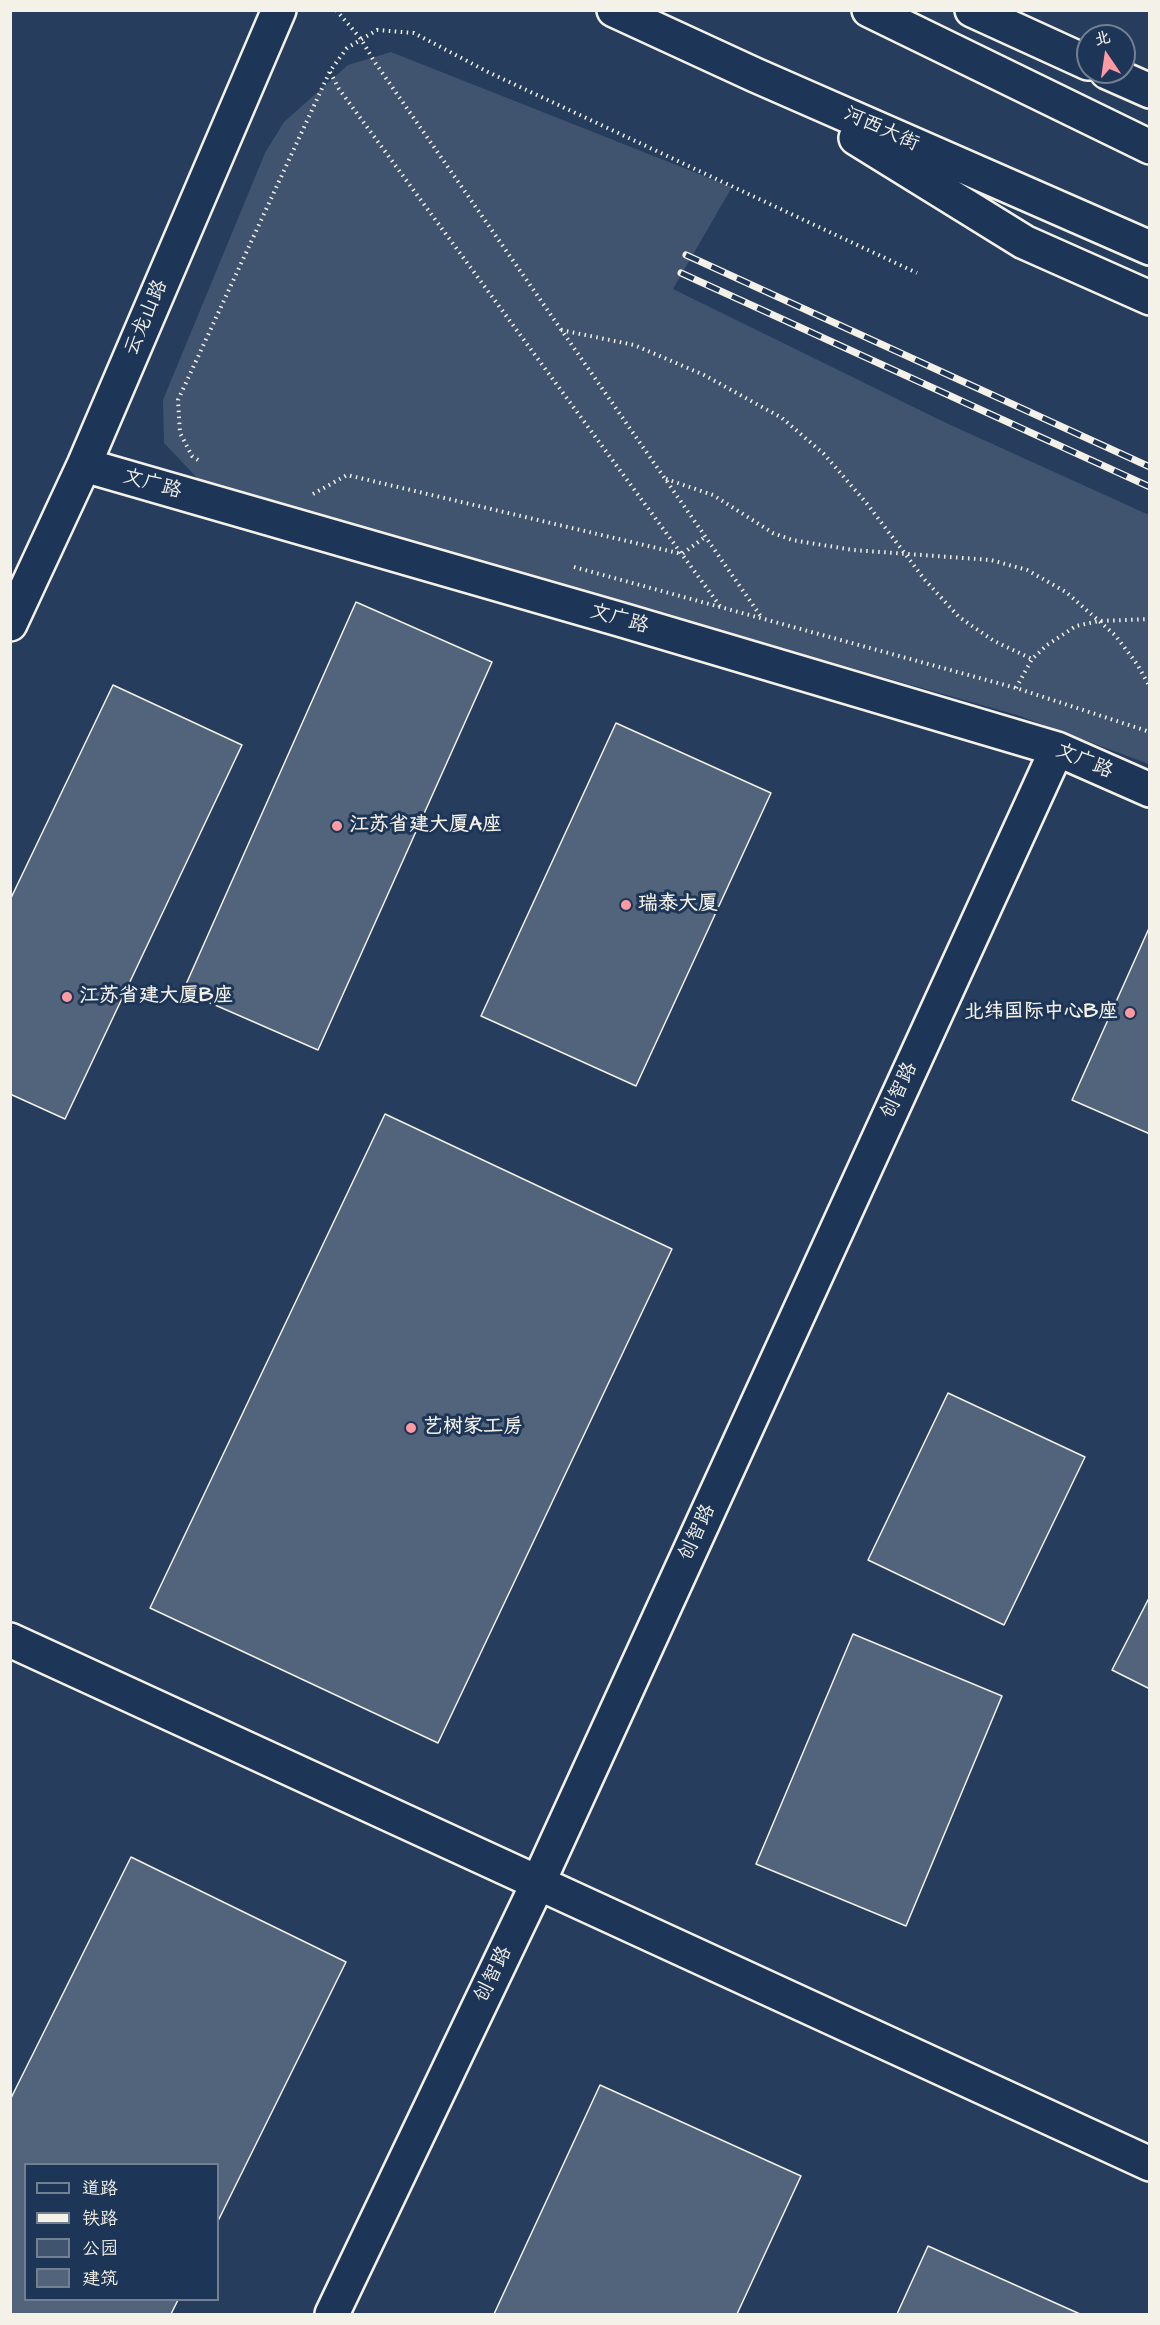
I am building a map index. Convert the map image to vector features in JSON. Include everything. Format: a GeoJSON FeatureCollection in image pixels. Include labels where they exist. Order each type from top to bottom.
{"type":"FeatureCollection","features":[{"type":"Feature","properties":{"kind":"street","name":"云龙山路"},"geometry":{"type":"LineString","coordinates":[[10,624],[84,465],[279,10]]}},
{"type":"Feature","properties":{"kind":"street","name":"河西大街"},"geometry":{"type":"LineString","coordinates":[[614,10],[755,75],[1149,248]]}},
{"type":"Feature","properties":{"kind":"street"},"geometry":{"type":"LineString","coordinates":[[869,10],[1149,147]]}},
{"type":"Feature","properties":{"kind":"street"},"geometry":{"type":"LineString","coordinates":[[972,10],[1076,58]]}},
{"type":"Feature","properties":{"kind":"street"},"geometry":{"type":"LineString","coordinates":[[755,75],[1024,242],[1149,298]]}},
{"type":"Feature","properties":{"kind":"street"},"geometry":{"type":"LineString","coordinates":[[1134,84],[1149,91]]}},
{"type":"Feature","properties":{"kind":"street","name":"文广路"},"geometry":{"type":"LineString","coordinates":[[84,465],[1057,749],[1149,790]]}},
{"type":"Feature","properties":{"kind":"street","name":"创智路"},"geometry":{"type":"LineString","coordinates":[[332,2314],[538,1882],[1057,749]]}},
{"type":"Feature","properties":{"kind":"street"},"geometry":{"type":"LineString","coordinates":[[10,1640],[1149,2164]]}},
{"type":"Feature","properties":{"kind":"path"},"geometry":{"type":"LineString","coordinates":[[336,10],[361,39],[374,61],[762,618]]}},
{"type":"Feature","properties":{"kind":"path"},"geometry":{"type":"LineString","coordinates":[[205,465],[192,456],[180,433],[178,400],[330,71],[347,48],[377,30],[414,33],[499,77],[917,273]]}},
{"type":"Feature","properties":{"kind":"path"},"geometry":{"type":"LineString","coordinates":[[330,71],[339,89],[721,607]]}},
{"type":"Feature","properties":{"kind":"path"},"geometry":{"type":"LineString","coordinates":[[561,330],[633,345],[704,375],[782,418],[824,454],[868,505],[925,580],[959,617],[994,641],[1032,659]]}},
{"type":"Feature","properties":{"kind":"path"},"geometry":{"type":"LineString","coordinates":[[321,499],[309,495],[347,475],[682,554],[705,537]]}},
{"type":"Feature","properties":{"kind":"path"},"geometry":{"type":"LineString","coordinates":[[665,479],[713,495],[773,533],[792,540],[853,550],[991,560],[1027,570],[1066,592],[1115,635],[1137,664],[1149,687]]}},
{"type":"Feature","properties":{"kind":"path"},"geometry":{"type":"LineString","coordinates":[[573,567],[1016,688],[1149,732]]}},
{"type":"Feature","properties":{"kind":"path"},"geometry":{"type":"LineString","coordinates":[[1016,688],[1032,659],[1047,645],[1076,626],[1100,621],[1149,619]]}},
{"type":"Feature","properties":{"kind":"green space"},"geometry":{"type":"Polygon","coordinates":[[[391,52],[732,187],[673,289],[944,422],[1149,515],[1149,764],[1017,715],[203,484],[164,443],[163,400],[265,153],[284,122],[348,65],[391,52]]]}},
{"type":"Feature","properties":{"kind":"building","name":"江苏省建大厦A座"},"geometry":{"type":"Polygon","coordinates":[[[356,602],[492,662],[318,1050],[183,991],[356,602]]]}},
{"type":"Feature","properties":{"kind":"building","name":"江苏省建大厦B座"},"geometry":{"type":"Polygon","coordinates":[[[113,685],[242,745],[65,1119],[10,1094],[10,900],[113,685]]]}},
{"type":"Feature","properties":{"kind":"building","name":"瑞泰大厦"},"geometry":{"type":"Polygon","coordinates":[[[616,723],[771,793],[636,1086],[481,1016],[616,723]]]}},
{"type":"Feature","properties":{"kind":"building","name":"北纬国际中心B座"},"geometry":{"type":"Polygon","coordinates":[[[1150,926],[1150,1134],[1072,1100],[1150,926]]]}},
{"type":"Feature","properties":{"kind":"building","name":"艺树家工房"},"geometry":{"type":"Polygon","coordinates":[[[385,1114],[672,1249],[438,1743],[150,1608],[385,1114]]]}},
{"type":"Feature","properties":{"kind":"building"},"geometry":{"type":"Polygon","coordinates":[[[948,1393],[1085,1457],[1004,1625],[868,1560],[948,1393]]]}},
{"type":"Feature","properties":{"kind":"building"},"geometry":{"type":"Polygon","coordinates":[[[1150,1596],[1150,1689],[1112,1670],[1150,1596]]]}},
{"type":"Feature","properties":{"kind":"building"},"geometry":{"type":"Polygon","coordinates":[[[853,1634],[1002,1696],[906,1926],[756,1864],[853,1634]]]}},
{"type":"Feature","properties":{"kind":"building"},"geometry":{"type":"Polygon","coordinates":[[[131,1857],[346,1962],[219,2219],[219,2163],[24,2163],[24,2301],[178,2301],[171,2314],[10,2314],[10,2100],[131,1857]]]}},
{"type":"Feature","properties":{"kind":"building"},"geometry":{"type":"Polygon","coordinates":[[[600,2085],[801,2176],[737,2314],[494,2314],[600,2085]]]}},
{"type":"Feature","properties":{"kind":"building"},"geometry":{"type":"Polygon","coordinates":[[[928,2246],[1080,2314],[897,2314],[928,2246]]]}},
{"type":"Feature","properties":{"kind":"railway"},"geometry":{"type":"LineString","coordinates":[[686,255],[1150,467]]}},
{"type":"Feature","properties":{"kind":"railway"},"geometry":{"type":"LineString","coordinates":[[681,273],[1150,487]]}},
{"type":"Feature","properties":{"kind":"place","name":"江苏省建大厦A座"},"geometry":{"type":"Point","coordinates":[337,826]}},
{"type":"Feature","properties":{"kind":"place","name":"瑞泰大厦"},"geometry":{"type":"Point","coordinates":[626,905]}},
{"type":"Feature","properties":{"kind":"place","name":"江苏省建大厦B座"},"geometry":{"type":"Point","coordinates":[67,997]}},
{"type":"Feature","properties":{"kind":"place","name":"北纬国际中心B座"},"geometry":{"type":"Point","coordinates":[1130,1013]}},
{"type":"Feature","properties":{"kind":"place","name":"艺树家工房"},"geometry":{"type":"Point","coordinates":[411,1428]}}]}
